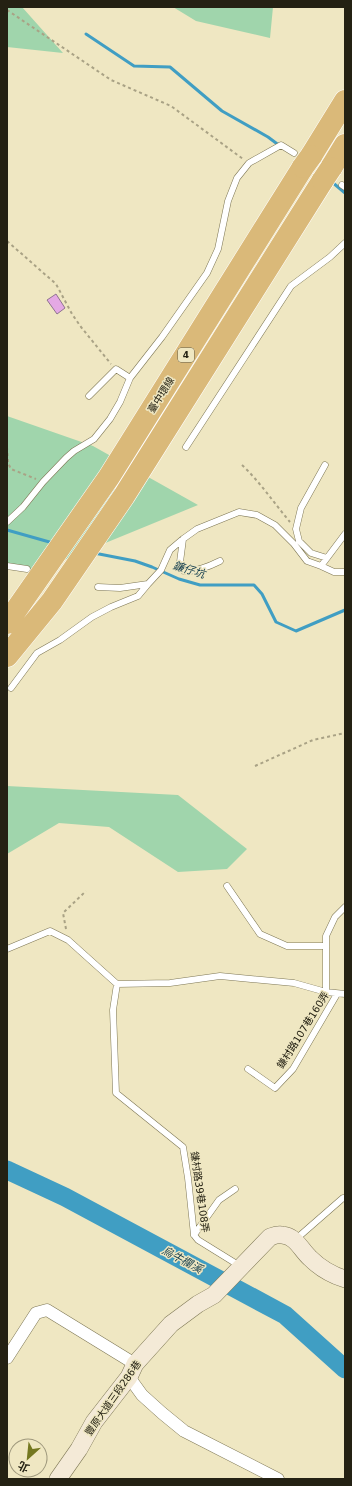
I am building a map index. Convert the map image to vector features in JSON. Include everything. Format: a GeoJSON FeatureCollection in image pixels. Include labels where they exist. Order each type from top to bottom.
{"type":"FeatureCollection","features":[{"type":"Feature","properties":{"kind":"highway","name":"臺中環線"},"geometry":{"type":"LineString","coordinates":[[7,623],[62,546],[113,470],[303,159],[345,101]]}},
{"type":"Feature","properties":{"kind":"highway","name":"4"},"geometry":{"type":"LineString","coordinates":[[7,656],[52,601],[335,180],[345,145]]}},
{"type":"Feature","properties":{"kind":"street","name":"豐原大道三段286巷"},"geometry":{"type":"LineString","coordinates":[[58,1479],[94,1422],[132,1371],[171,1324],[198,1304],[214,1295],[270,1237],[282,1235],[295,1240]]}},
{"type":"Feature","properties":{"kind":"street"},"geometry":{"type":"LineString","coordinates":[[295,1240],[310,1258],[323,1269],[345,1279]]}},
{"type":"Feature","properties":{"kind":"street"},"geometry":{"type":"LineString","coordinates":[[7,1358],[36,1313],[47,1310],[132,1371],[142,1395],[184,1430],[278,1479]]}},
{"type":"Feature","properties":{"kind":"lane"},"geometry":{"type":"LineString","coordinates":[[7,522],[23,507],[43,482],[74,451],[94,439],[110,419],[120,402],[130,378],[162,337],[207,273],[218,249],[228,201],[237,178],[249,163],[281,144],[303,159]]}},
{"type":"Feature","properties":{"kind":"lane"},"geometry":{"type":"LineString","coordinates":[[186,447],[291,286],[330,257],[345,243]]}},
{"type":"Feature","properties":{"kind":"lane"},"geometry":{"type":"LineString","coordinates":[[89,396],[116,369],[130,378]]}},
{"type":"Feature","properties":{"kind":"lane"},"geometry":{"type":"LineString","coordinates":[[325,465],[301,508],[296,529],[299,541],[311,553],[327,558]]}},
{"type":"Feature","properties":{"kind":"lane"},"geometry":{"type":"LineString","coordinates":[[12,688],[37,653],[60,640],[92,617],[111,607],[138,596],[161,570],[170,550],[203,526],[238,512],[256,515],[275,525],[294,544],[307,561],[334,572],[345,572]]}},
{"type":"Feature","properties":{"kind":"lane"},"geometry":{"type":"LineString","coordinates":[[321,566],[345,534]]}},
{"type":"Feature","properties":{"kind":"lane"},"geometry":{"type":"LineString","coordinates":[[184,539],[180,562],[184,571],[206,568],[220,561]]}},
{"type":"Feature","properties":{"kind":"lane"},"geometry":{"type":"LineString","coordinates":[[7,566],[27,569]]}},
{"type":"Feature","properties":{"kind":"lane"},"geometry":{"type":"LineString","coordinates":[[98,587],[120,588],[148,584]]}},
{"type":"Feature","properties":{"kind":"lane"},"geometry":{"type":"LineString","coordinates":[[227,886],[260,934],[287,946],[326,946]]}},
{"type":"Feature","properties":{"kind":"lane"},"geometry":{"type":"LineString","coordinates":[[326,992],[326,936],[335,917],[345,907]]}},
{"type":"Feature","properties":{"kind":"lane"},"geometry":{"type":"LineString","coordinates":[[7,949],[50,931],[68,940],[116,984]]}},
{"type":"Feature","properties":{"kind":"lane","name":"鎌村路107巷160弄"},"geometry":{"type":"LineString","coordinates":[[116,984],[170,983],[220,976],[294,983],[326,992],[345,994]]}},
{"type":"Feature","properties":{"kind":"lane","name":"鎌村路39巷108弄"},"geometry":{"type":"LineString","coordinates":[[116,984],[113,1010],[116,1093],[183,1147],[194,1235],[198,1240],[237,1271]]}},
{"type":"Feature","properties":{"kind":"lane","name":"鎌村路107巷160弄"},"geometry":{"type":"LineString","coordinates":[[248,1069],[275,1088],[293,1069],[337,994]]}},
{"type":"Feature","properties":{"kind":"lane"},"geometry":{"type":"LineString","coordinates":[[194,1235],[219,1200],[235,1189]]}},
{"type":"Feature","properties":{"kind":"lane"},"geometry":{"type":"LineString","coordinates":[[295,1240],[316,1220],[343,1198],[345,1198]]}},
{"type":"Feature","properties":{"kind":"path"},"geometry":{"type":"LineString","coordinates":[[7,10],[111,80],[171,106],[249,163]]}},
{"type":"Feature","properties":{"kind":"path"},"geometry":{"type":"LineString","coordinates":[[7,241],[56,284],[80,327],[116,369]]}},
{"type":"Feature","properties":{"kind":"path"},"geometry":{"type":"LineString","coordinates":[[7,447],[8,463],[11,469],[43,482]]}},
{"type":"Feature","properties":{"kind":"path"},"geometry":{"type":"LineString","coordinates":[[242,465],[258,480],[296,529]]}},
{"type":"Feature","properties":{"kind":"path"},"geometry":{"type":"LineString","coordinates":[[255,766],[313,740],[345,733]]}},
{"type":"Feature","properties":{"kind":"path"},"geometry":{"type":"LineString","coordinates":[[68,940],[63,913],[86,891]]}},
{"type":"Feature","properties":{"kind":"green space"},"geometry":{"type":"Polygon","coordinates":[[[7,7],[22,7],[63,53],[7,47],[7,7]]]}},
{"type":"Feature","properties":{"kind":"green space"},"geometry":{"type":"Polygon","coordinates":[[[173,7],[273,7],[270,38],[196,21],[173,7]]]}},
{"type":"Feature","properties":{"kind":"green space"},"geometry":{"type":"Polygon","coordinates":[[[7,416],[93,446],[198,505],[37,571],[7,569],[7,416]]]}},
{"type":"Feature","properties":{"kind":"green space"},"geometry":{"type":"Polygon","coordinates":[[[7,786],[178,795],[247,849],[227,869],[178,872],[109,827],[59,823],[7,854],[7,786]]]}},
{"type":"Feature","properties":{"kind":"building"},"geometry":{"type":"Polygon","coordinates":[[[56,294],[65,308],[57,314],[47,300],[56,294]]]}},
{"type":"Feature","properties":{"kind":"waterway"},"geometry":{"type":"LineString","coordinates":[[86,34],[134,66],[170,67],[222,111],[268,137],[280,146]]}},
{"type":"Feature","properties":{"kind":"waterway"},"geometry":{"type":"LineString","coordinates":[[332,182],[345,193]]}},
{"type":"Feature","properties":{"kind":"waterway","name":"鐮仔坑"},"geometry":{"type":"LineString","coordinates":[[7,530],[53,543]]}},
{"type":"Feature","properties":{"kind":"waterway","name":"鐮仔坑"},"geometry":{"type":"LineString","coordinates":[[94,553],[135,561],[179,579],[200,585],[254,585],[262,594],[276,622],[296,631],[345,610]]}},
{"type":"Feature","properties":{"kind":"waterway","name":"烏牛欄溪"},"geometry":{"type":"LineString","coordinates":[[7,1170],[65,1197],[285,1315],[345,1369]]}}]}
